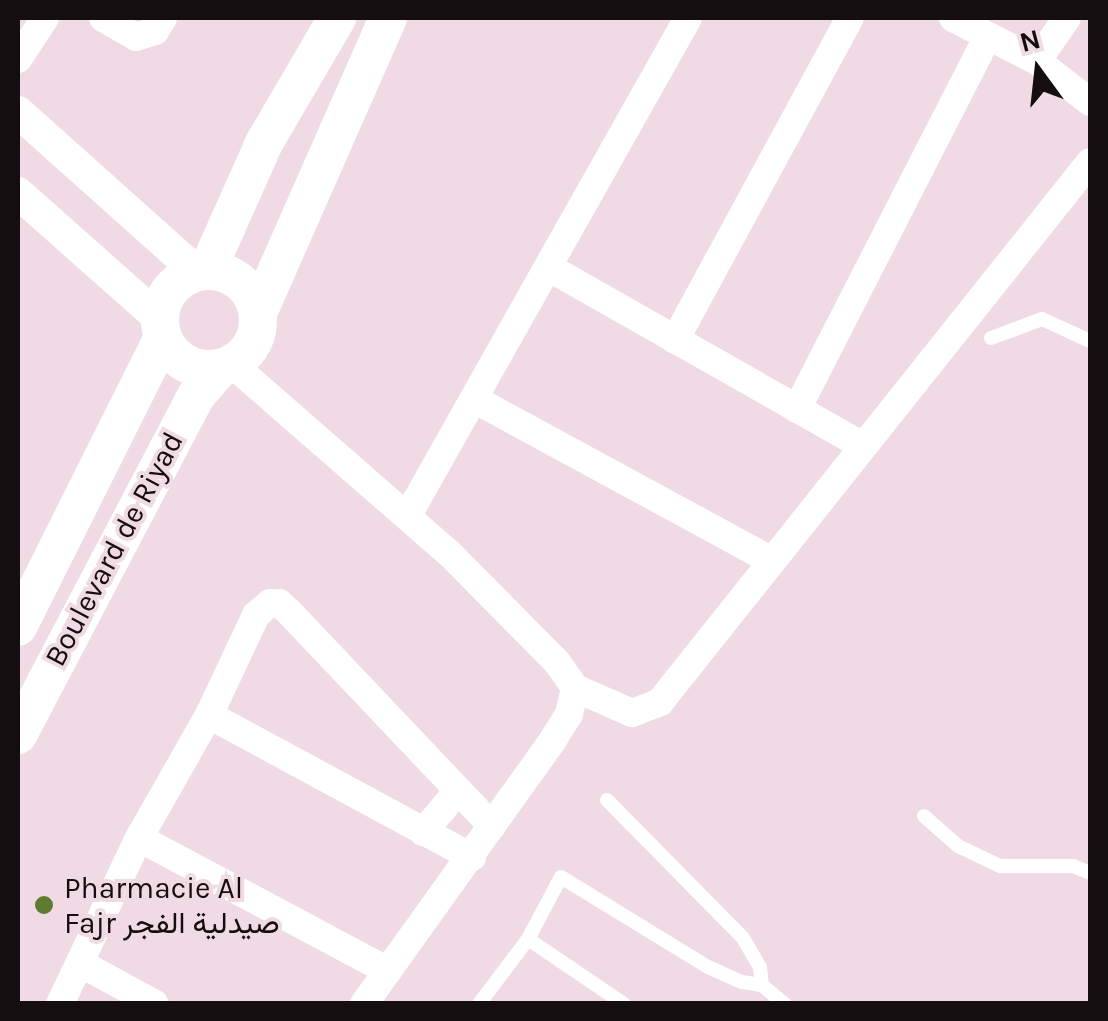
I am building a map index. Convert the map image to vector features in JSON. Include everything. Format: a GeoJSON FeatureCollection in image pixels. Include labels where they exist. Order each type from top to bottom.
{"type":"FeatureCollection","features":[{"type":"Feature","properties":{"kind":"main road"},"geometry":{"type":"LineString","coordinates":[[337,18],[264,143],[202,272],[170,290],[161,328],[179,359],[192,366],[226,366],[256,337],[258,313],[388,18]]}},
{"type":"Feature","properties":{"kind":"main road"},"geometry":{"type":"LineString","coordinates":[[202,272],[230,276],[249,290],[258,313]]}},
{"type":"Feature","properties":{"kind":"main road","name":"Boulevard de Riyad"},"geometry":{"type":"LineString","coordinates":[[18,627],[161,328]]}},
{"type":"Feature","properties":{"kind":"main road","name":"Boulevard de Riyad"},"geometry":{"type":"LineString","coordinates":[[18,735],[196,396],[226,366]]}},
{"type":"Feature","properties":{"kind":"street"},"geometry":{"type":"LineString","coordinates":[[18,25],[22,18]]}},
{"type":"Feature","properties":{"kind":"street"},"geometry":{"type":"LineString","coordinates":[[18,60],[45,18]]}},
{"type":"Feature","properties":{"kind":"street"},"geometry":{"type":"LineString","coordinates":[[103,18],[136,37],[154,30],[163,18]]}},
{"type":"Feature","properties":{"kind":"street"},"geometry":{"type":"LineString","coordinates":[[408,515],[688,18]]}},
{"type":"Feature","properties":{"kind":"street"},"geometry":{"type":"LineString","coordinates":[[675,340],[850,18]]}},
{"type":"Feature","properties":{"kind":"street"},"geometry":{"type":"LineString","coordinates":[[954,18],[1037,60],[1090,102]]}},
{"type":"Feature","properties":{"kind":"street"},"geometry":{"type":"LineString","coordinates":[[1037,60],[1067,18]]}},
{"type":"Feature","properties":{"kind":"street"},"geometry":{"type":"LineString","coordinates":[[796,409],[987,38]]}},
{"type":"Feature","properties":{"kind":"street"},"geometry":{"type":"LineString","coordinates":[[18,112],[202,272]]}},
{"type":"Feature","properties":{"kind":"street"},"geometry":{"type":"LineString","coordinates":[[226,366],[408,515],[558,662],[575,688],[632,713],[660,702],[1090,162]]}},
{"type":"Feature","properties":{"kind":"street"},"geometry":{"type":"LineString","coordinates":[[18,193],[161,328]]}},
{"type":"Feature","properties":{"kind":"street"},"geometry":{"type":"LineString","coordinates":[[548,267],[863,446]]}},
{"type":"Feature","properties":{"kind":"street"},"geometry":{"type":"LineString","coordinates":[[474,399],[772,560]]}},
{"type":"Feature","properties":{"kind":"street"},"geometry":{"type":"LineString","coordinates":[[60,1004],[139,838],[209,714],[256,615],[270,603],[278,603],[492,826]]}},
{"type":"Feature","properties":{"kind":"street"},"geometry":{"type":"LineString","coordinates":[[364,1004],[472,857],[569,714],[575,688]]}},
{"type":"Feature","properties":{"kind":"street"},"geometry":{"type":"LineString","coordinates":[[209,714],[472,857]]}},
{"type":"Feature","properties":{"kind":"street"},"geometry":{"type":"LineString","coordinates":[[423,832],[458,792]]}},
{"type":"Feature","properties":{"kind":"street"},"geometry":{"type":"LineString","coordinates":[[139,838],[388,971]]}},
{"type":"Feature","properties":{"kind":"street"},"geometry":{"type":"LineString","coordinates":[[80,963],[154,1004]]}},
{"type":"Feature","properties":{"kind":"lane"},"geometry":{"type":"LineString","coordinates":[[991,338],[1042,318],[1090,341]]}},
{"type":"Feature","properties":{"kind":"lane"},"geometry":{"type":"LineString","coordinates":[[607,800],[743,938],[760,967],[762,985]]}},
{"type":"Feature","properties":{"kind":"lane"},"geometry":{"type":"LineString","coordinates":[[924,816],[958,846],[1000,866],[1073,866],[1090,873]]}},
{"type":"Feature","properties":{"kind":"lane"},"geometry":{"type":"LineString","coordinates":[[480,1004],[528,939],[562,877],[708,967],[742,982],[762,985],[785,1004]]}},
{"type":"Feature","properties":{"kind":"lane"},"geometry":{"type":"LineString","coordinates":[[528,939],[624,1004]]}},
{"type":"Feature","properties":{"kind":"place","name":"Pharmacie Al Fajr صيدلية الفجر"},"geometry":{"type":"Point","coordinates":[44,905]}}]}
